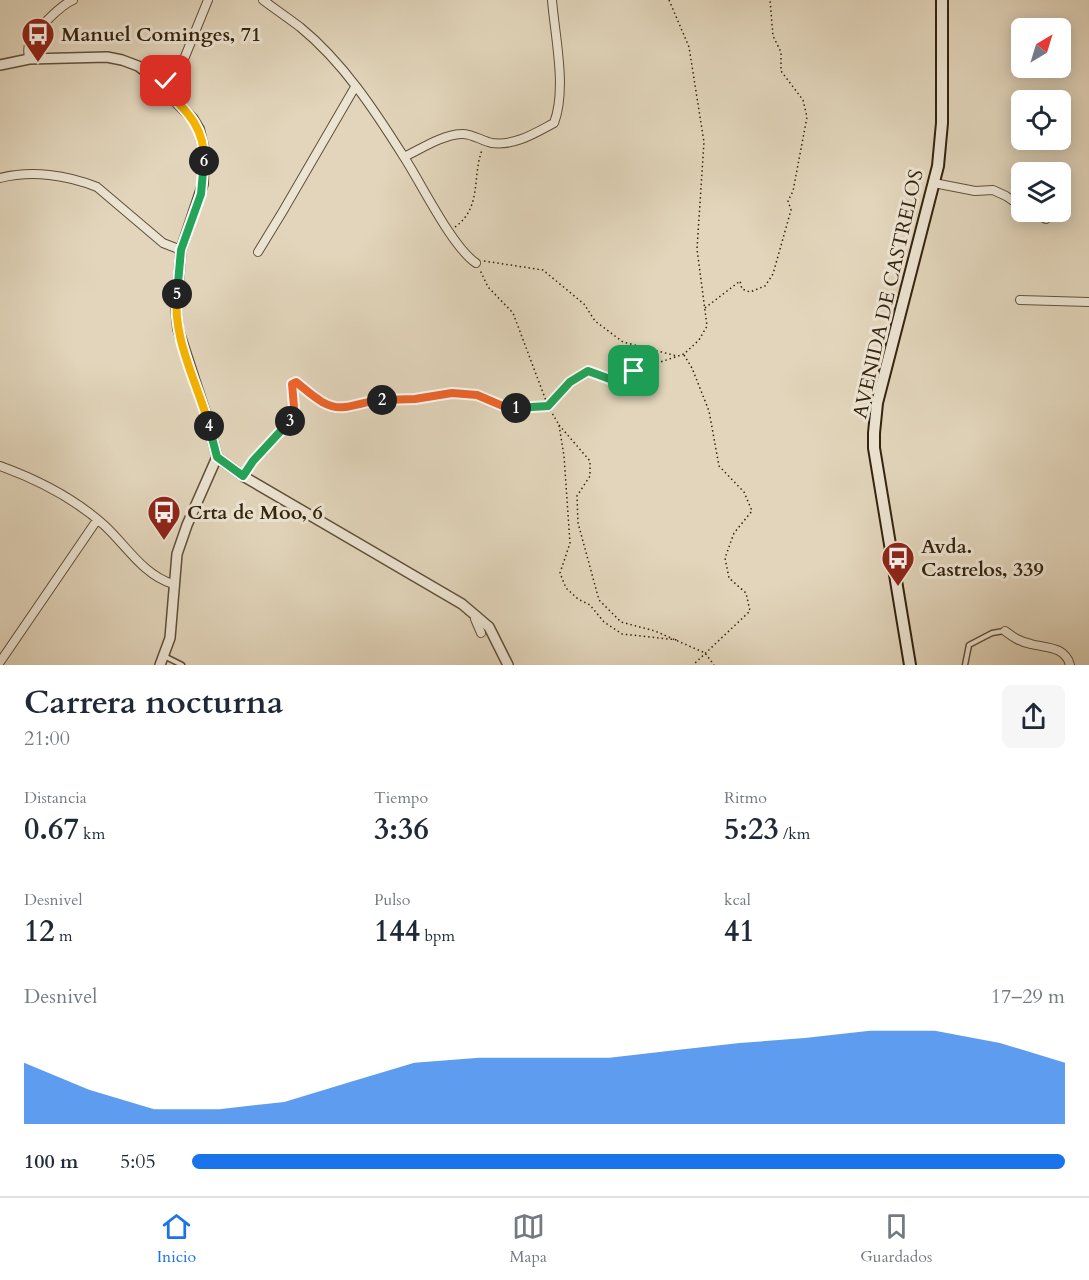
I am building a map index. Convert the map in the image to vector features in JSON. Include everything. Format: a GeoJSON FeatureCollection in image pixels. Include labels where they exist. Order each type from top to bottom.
{"type":"FeatureCollection","features":[{"type":"Feature","properties":{"kind":"main road","name":"AVENIDA DE CASTRELOS"},"geometry":{"type":"LineString","coordinates":[[910,665],[877,470],[874,433],[882,382],[934,183],[941,139],[942,0]]}},
{"type":"Feature","properties":{"kind":"street"},"geometry":{"type":"LineString","coordinates":[[29,59],[28,48],[33,37],[62,7],[73,0]]}},
{"type":"Feature","properties":{"kind":"street"},"geometry":{"type":"LineString","coordinates":[[161,85],[175,74],[184,59],[208,0]]}},
{"type":"Feature","properties":{"kind":"street"},"geometry":{"type":"LineString","coordinates":[[263,0],[302,28],[335,62],[404,157],[449,231],[469,258],[476,263]]}},
{"type":"Feature","properties":{"kind":"street"},"geometry":{"type":"LineString","coordinates":[[404,157],[447,137],[463,134],[492,143],[516,141],[554,123],[559,111],[559,79],[552,0]]}},
{"type":"Feature","properties":{"kind":"street"},"geometry":{"type":"LineString","coordinates":[[0,65],[29,59],[107,57],[138,66],[161,85],[193,119],[199,129],[204,150],[201,194],[181,250],[176,308],[178,329],[207,418],[217,457],[187,525],[177,554],[173,584],[172,624],[170,638],[162,660]]}},
{"type":"Feature","properties":{"kind":"street"},"geometry":{"type":"LineString","coordinates":[[258,252],[355,87]]}},
{"type":"Feature","properties":{"kind":"street"},"geometry":{"type":"LineString","coordinates":[[0,178],[30,173],[44,174],[98,187],[163,243],[181,250]]}},
{"type":"Feature","properties":{"kind":"street"},"geometry":{"type":"LineString","coordinates":[[934,183],[975,191],[993,190],[1011,199]]}},
{"type":"Feature","properties":{"kind":"street"},"geometry":{"type":"LineString","coordinates":[[1020,300],[1089,303]]}},
{"type":"Feature","properties":{"kind":"street"},"geometry":{"type":"LineString","coordinates":[[217,457],[243,476],[462,604],[477,616],[493,634],[508,665]]}},
{"type":"Feature","properties":{"kind":"street"},"geometry":{"type":"LineString","coordinates":[[0,466],[28,477],[68,499],[97,520],[139,562],[161,579],[173,584]]}},
{"type":"Feature","properties":{"kind":"street"},"geometry":{"type":"LineString","coordinates":[[0,662],[97,520]]}},
{"type":"Feature","properties":{"kind":"street"},"geometry":{"type":"LineString","coordinates":[[477,616],[475,619],[481,633]]}},
{"type":"Feature","properties":{"kind":"street"},"geometry":{"type":"LineString","coordinates":[[1005,632],[1022,642],[1059,650],[1067,657],[1071,665]]}},
{"type":"Feature","properties":{"kind":"lane"},"geometry":{"type":"LineString","coordinates":[[243,476],[253,461],[290,424],[294,407]]}},
{"type":"Feature","properties":{"kind":"lane"},"geometry":{"type":"LineString","coordinates":[[965,665],[969,645],[992,633],[1005,632]]}},
{"type":"Feature","properties":{"kind":"lane"},"geometry":{"type":"LineString","coordinates":[[162,660],[182,665]]}},
{"type":"Feature","properties":{"kind":"path"},"geometry":{"type":"LineString","coordinates":[[294,407],[292,384],[296,382],[328,406],[343,408],[364,401],[415,399],[452,393],[477,395],[510,409],[548,406],[570,382],[588,371],[618,382],[634,371],[684,354],[699,340],[706,326],[697,249],[704,142],[689,46],[669,0]]}},
{"type":"Feature","properties":{"kind":"path"},"geometry":{"type":"LineString","coordinates":[[705,309],[740,281],[742,289],[750,292],[765,286],[773,274],[791,210],[788,201],[793,190],[807,117],[803,100],[781,71],[781,52],[773,36],[770,0]]}},
{"type":"Feature","properties":{"kind":"path"},"geometry":{"type":"LineString","coordinates":[[449,231],[465,220],[473,206],[484,141]]}},
{"type":"Feature","properties":{"kind":"path"},"geometry":{"type":"LineString","coordinates":[[678,356],[623,342],[595,321],[584,304],[543,270],[485,261],[476,263],[488,287],[513,313],[548,406],[559,424],[590,461],[590,476],[577,496],[578,523],[599,600],[621,622],[678,640],[705,653],[714,665]]}},
{"type":"Feature","properties":{"kind":"path"},"geometry":{"type":"LineString","coordinates":[[684,354],[710,411],[719,466],[744,492],[752,511],[734,533],[725,558],[729,578],[746,593],[750,611],[693,665]]}},
{"type":"Feature","properties":{"kind":"path"},"geometry":{"type":"LineString","coordinates":[[559,424],[564,456],[570,543],[560,573],[566,588],[578,599],[590,605],[604,622],[622,634],[678,640]]}},
{"type":"Feature","properties":{"kind":"place","name":"Manuel Cominges, 71"},"geometry":{"type":"Point","coordinates":[38,63]}},
{"type":"Feature","properties":{"kind":"place","name":"Crta de Moo, 6"},"geometry":{"type":"Point","coordinates":[164,541]}},
{"type":"Feature","properties":{"kind":"place","name":"Avda. Castrelos, 339"},"geometry":{"type":"Point","coordinates":[898,587]}},
{"type":"Feature","properties":{"kind":"route"},"geometry":{"type":"LineString","coordinates":[[166,81],[161,85],[193,119],[199,129],[204,150],[201,194],[181,250],[176,308],[178,329],[207,418],[217,457],[243,476],[253,461],[290,424],[294,407],[292,384],[296,382],[328,406],[343,408],[364,401],[415,399],[452,393],[477,395],[510,409],[548,406],[570,382],[588,371],[618,382],[634,371]]}}]}
